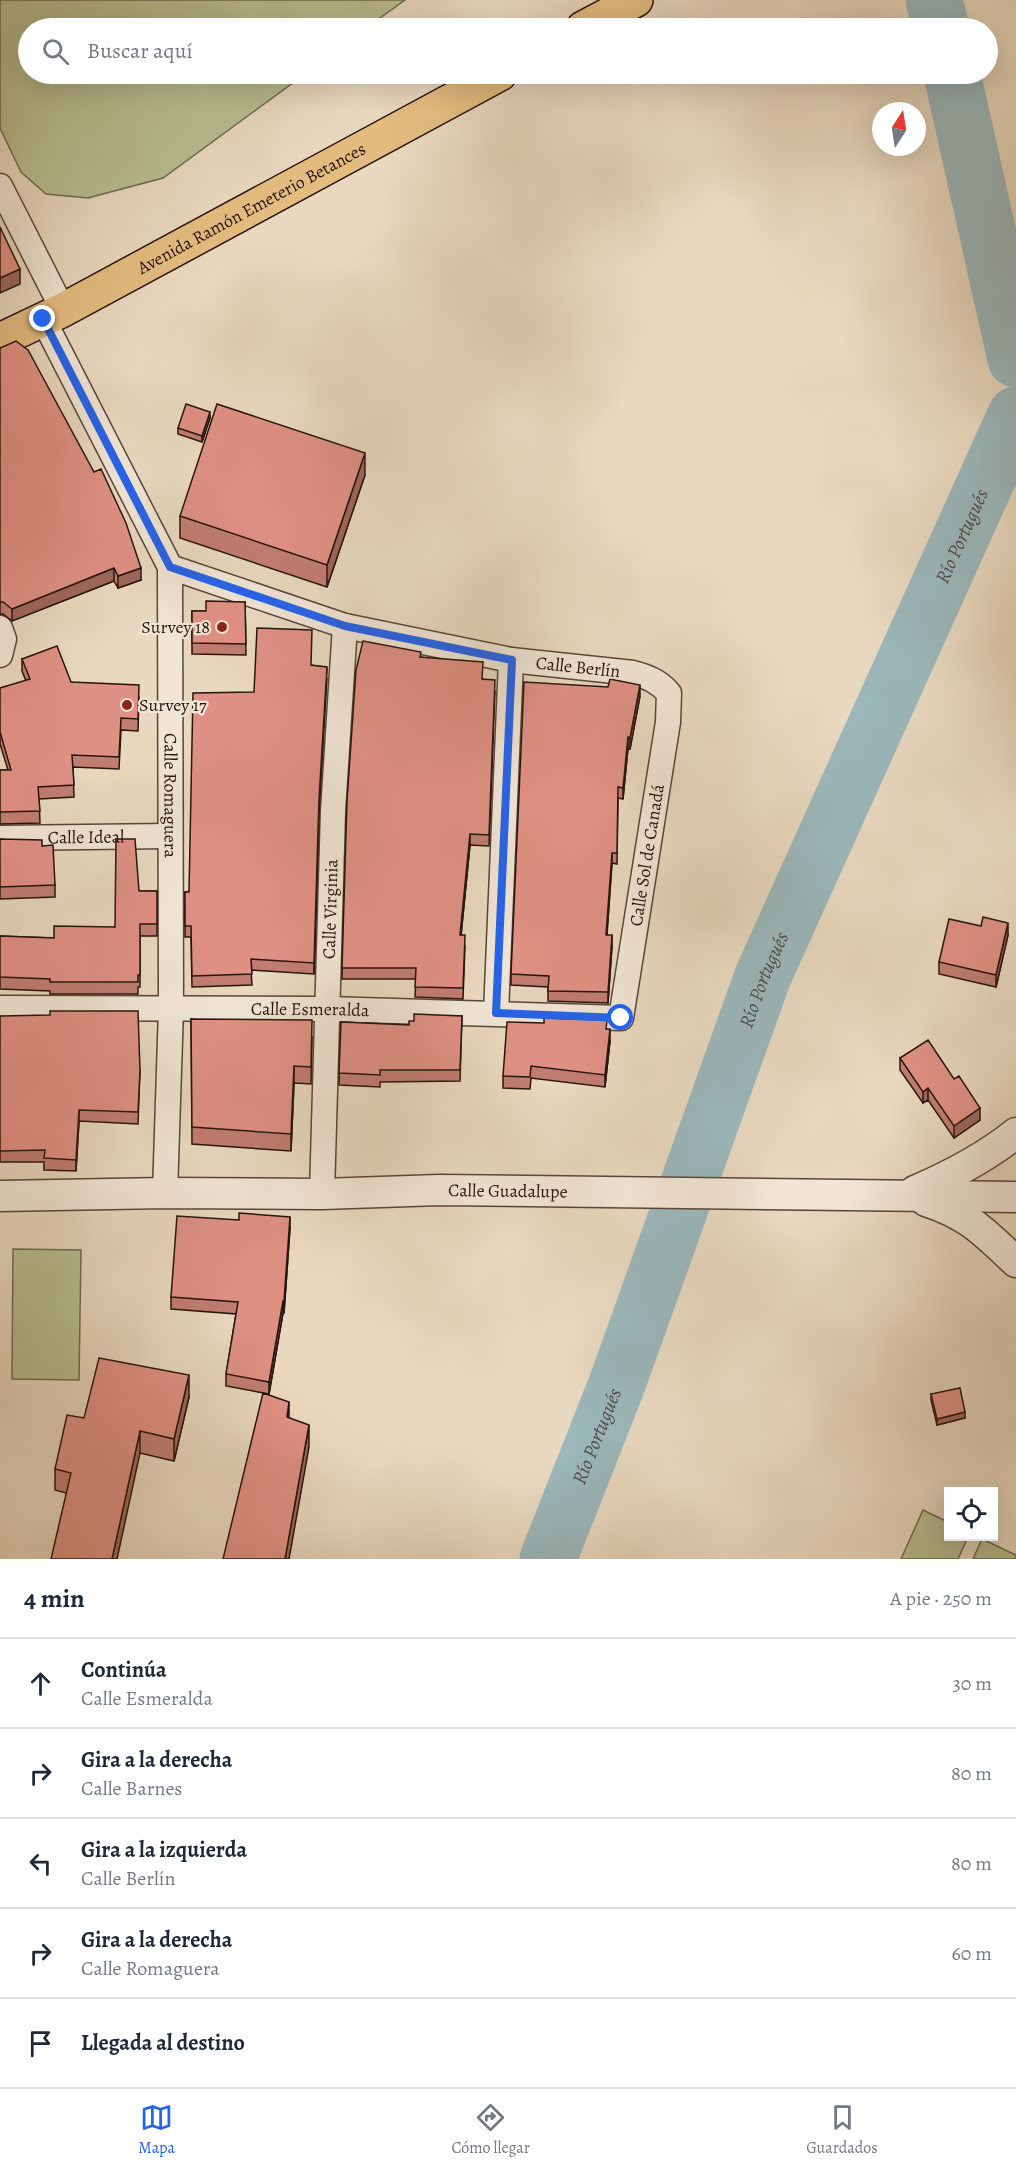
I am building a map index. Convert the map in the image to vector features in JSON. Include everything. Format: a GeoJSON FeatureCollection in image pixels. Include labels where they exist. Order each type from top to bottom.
{"type":"FeatureCollection","features":[{"type":"Feature","properties":{"kind":"main road"},"geometry":{"type":"LineString","coordinates":[[603,18],[636,0]]}},
{"type":"Feature","properties":{"kind":"main road","name":"Avenida Ramón Emeterio Betances"},"geometry":{"type":"LineString","coordinates":[[0,340],[53,314],[481,84]]}},
{"type":"Feature","properties":{"kind":"street","name":"Calle Romaguera"},"geometry":{"type":"LineString","coordinates":[[0,186],[53,314],[170,567],[171,1009],[165,1193]]}},
{"type":"Feature","properties":{"kind":"street","name":"Calle Berlín"},"geometry":{"type":"LineString","coordinates":[[170,567],[345,626],[512,660],[633,673],[661,684],[669,693]]}},
{"type":"Feature","properties":{"kind":"street","name":"Calle Virginia"},"geometry":{"type":"LineString","coordinates":[[322,1194],[333,811],[345,626]]}},
{"type":"Feature","properties":{"kind":"street"},"geometry":{"type":"LineString","coordinates":[[0,628],[4,639],[0,655]]}},
{"type":"Feature","properties":{"kind":"street"},"geometry":{"type":"LineString","coordinates":[[496,1013],[512,660]]}},
{"type":"Feature","properties":{"kind":"street","name":"Calle Sol de Canadá"},"geometry":{"type":"LineString","coordinates":[[621,1018],[668,722],[669,693]]}},
{"type":"Feature","properties":{"kind":"street","name":"Calle Ideal"},"geometry":{"type":"LineString","coordinates":[[0,838],[170,836]]}},
{"type":"Feature","properties":{"kind":"street","name":"Calle Esmeralda"},"geometry":{"type":"LineString","coordinates":[[0,1008],[327,1009],[621,1018]]}},
{"type":"Feature","properties":{"kind":"street"},"geometry":{"type":"LineString","coordinates":[[906,1195],[972,1163],[995,1150],[1016,1133]]}},
{"type":"Feature","properties":{"kind":"street","name":"Calle Guadalupe"},"geometry":{"type":"LineString","coordinates":[[0,1196],[165,1193],[322,1194],[439,1190],[1016,1197]]}},
{"type":"Feature","properties":{"kind":"street"},"geometry":{"type":"LineString","coordinates":[[906,1195],[949,1209],[966,1218],[1016,1262]]}},
{"type":"Feature","properties":{"kind":"green space"},"geometry":{"type":"Polygon","coordinates":[[[0,0],[405,0],[380,18],[18,18],[18,84],[291,84],[163,178],[88,198],[46,194],[21,172],[0,128],[0,0]]]}},
{"type":"Feature","properties":{"kind":"green space"},"geometry":{"type":"Polygon","coordinates":[[[13,1249],[81,1250],[79,1380],[12,1379],[13,1249]]]}},
{"type":"Feature","properties":{"kind":"green space"},"geometry":{"type":"Polygon","coordinates":[[[923,1510],[944,1520],[944,1541],[966,1541],[958,1559],[901,1559],[923,1510]]]}},
{"type":"Feature","properties":{"kind":"green space"},"geometry":{"type":"Polygon","coordinates":[[[981,1541],[986,1541],[1016,1555],[1016,1559],[973,1559],[981,1541]]]}},
{"type":"Feature","properties":{"kind":"building"},"geometry":{"type":"Polygon","coordinates":[[[0,227],[20,269],[0,278],[0,227]]]}},
{"type":"Feature","properties":{"kind":"building"},"geometry":{"type":"Polygon","coordinates":[[[16,341],[28,350],[94,472],[101,469],[126,523],[141,568],[118,576],[114,568],[12,609],[0,602],[0,348],[16,341]]]}},
{"type":"Feature","properties":{"kind":"building"},"geometry":{"type":"Polygon","coordinates":[[[186,404],[210,412],[202,436],[178,428],[186,404]]]}},
{"type":"Feature","properties":{"kind":"building"},"geometry":{"type":"Polygon","coordinates":[[[217,404],[365,453],[327,565],[180,516],[217,404]]]}},
{"type":"Feature","properties":{"kind":"building"},"geometry":{"type":"Polygon","coordinates":[[[206,601],[245,602],[246,644],[192,643],[192,611],[206,611],[206,601]]]}},
{"type":"Feature","properties":{"kind":"building"},"geometry":{"type":"Polygon","coordinates":[[[257,628],[312,630],[311,665],[327,667],[319,799],[314,963],[251,959],[252,974],[192,976],[191,926],[185,926],[185,892],[189,892],[193,693],[254,692],[257,628]]]}},
{"type":"Feature","properties":{"kind":"building"},"geometry":{"type":"Polygon","coordinates":[[[363,641],[421,652],[420,657],[483,662],[482,679],[495,680],[489,835],[470,834],[460,935],[465,935],[463,988],[415,987],[416,968],[342,968],[347,801],[356,670],[363,641]]]}},
{"type":"Feature","properties":{"kind":"building"},"geometry":{"type":"Polygon","coordinates":[[[57,646],[71,682],[139,685],[138,719],[121,718],[119,757],[72,755],[74,785],[38,787],[40,811],[0,812],[0,770],[11,770],[0,732],[0,688],[30,679],[22,659],[57,646]]]}},
{"type":"Feature","properties":{"kind":"building"},"geometry":{"type":"Polygon","coordinates":[[[610,679],[640,685],[630,738],[628,737],[623,788],[618,787],[617,853],[612,853],[606,935],[612,935],[608,992],[548,991],[549,976],[511,974],[524,682],[608,687],[610,679]]]}},
{"type":"Feature","properties":{"kind":"building"},"geometry":{"type":"Polygon","coordinates":[[[0,839],[42,840],[42,846],[53,845],[55,885],[0,887],[0,839]]]}},
{"type":"Feature","properties":{"kind":"building"},"geometry":{"type":"Polygon","coordinates":[[[116,839],[135,839],[139,891],[157,891],[157,924],[140,924],[138,982],[50,982],[50,979],[0,977],[0,936],[54,938],[54,926],[115,927],[116,839]]]}},
{"type":"Feature","properties":{"kind":"building"},"geometry":{"type":"Polygon","coordinates":[[[983,917],[1008,923],[996,975],[939,962],[949,919],[981,926],[983,917]]]}},
{"type":"Feature","properties":{"kind":"building"},"geometry":{"type":"Polygon","coordinates":[[[50,1011],[138,1011],[140,1070],[138,1112],[79,1110],[76,1160],[44,1158],[45,1150],[0,1151],[0,1016],[50,1015],[50,1011]]]}},
{"type":"Feature","properties":{"kind":"building"},"geometry":{"type":"Polygon","coordinates":[[[414,1014],[462,1016],[460,1070],[380,1070],[380,1075],[339,1073],[341,1022],[409,1025],[409,1021],[414,1021],[414,1014]]]}},
{"type":"Feature","properties":{"kind":"building"},"geometry":{"type":"Polygon","coordinates":[[[544,1018],[607,1020],[606,1029],[610,1029],[605,1075],[531,1066],[530,1077],[503,1076],[507,1022],[544,1023],[544,1018]]]}},
{"type":"Feature","properties":{"kind":"building"},"geometry":{"type":"Polygon","coordinates":[[[191,1019],[312,1020],[311,1067],[294,1066],[291,1134],[192,1127],[191,1019]]]}},
{"type":"Feature","properties":{"kind":"building"},"geometry":{"type":"Polygon","coordinates":[[[928,1040],[954,1079],[959,1076],[980,1108],[954,1126],[928,1088],[923,1092],[900,1058],[928,1040]]]}},
{"type":"Feature","properties":{"kind":"building"},"geometry":{"type":"Polygon","coordinates":[[[239,1213],[290,1217],[284,1301],[269,1382],[226,1374],[238,1302],[171,1297],[177,1216],[239,1220],[239,1213]]]}},
{"type":"Feature","properties":{"kind":"building"},"geometry":{"type":"Polygon","coordinates":[[[99,1358],[189,1375],[174,1439],[140,1431],[112,1559],[51,1559],[71,1473],[55,1469],[67,1415],[84,1418],[99,1358]]]}},
{"type":"Feature","properties":{"kind":"building"},"geometry":{"type":"Polygon","coordinates":[[[960,1388],[965,1412],[937,1419],[931,1394],[960,1388]]]}},
{"type":"Feature","properties":{"kind":"building"},"geometry":{"type":"Polygon","coordinates":[[[263,1393],[289,1402],[287,1417],[309,1425],[285,1559],[223,1559],[263,1393]]]}},
{"type":"Feature","properties":{"kind":"waterway","name":"Río Portugués"},"geometry":{"type":"LineString","coordinates":[[934,0],[938,18]]}},
{"type":"Feature","properties":{"kind":"waterway","name":"Río Portugués"},"geometry":{"type":"LineString","coordinates":[[954,84],[1016,359]]}},
{"type":"Feature","properties":{"kind":"waterway","name":"Río Portugués"},"geometry":{"type":"LineString","coordinates":[[548,1559],[617,1384],[763,976],[1016,415]]}},
{"type":"Feature","properties":{"kind":"place","name":"Survey 18"},"geometry":{"type":"Point","coordinates":[222,627]}},
{"type":"Feature","properties":{"kind":"place","name":"Survey 17"},"geometry":{"type":"Point","coordinates":[127,705]}},
{"type":"Feature","properties":{"kind":"route"},"geometry":{"type":"LineString","coordinates":[[43,319],[170,567],[345,626],[512,660],[496,1013],[621,1018]]}}]}
